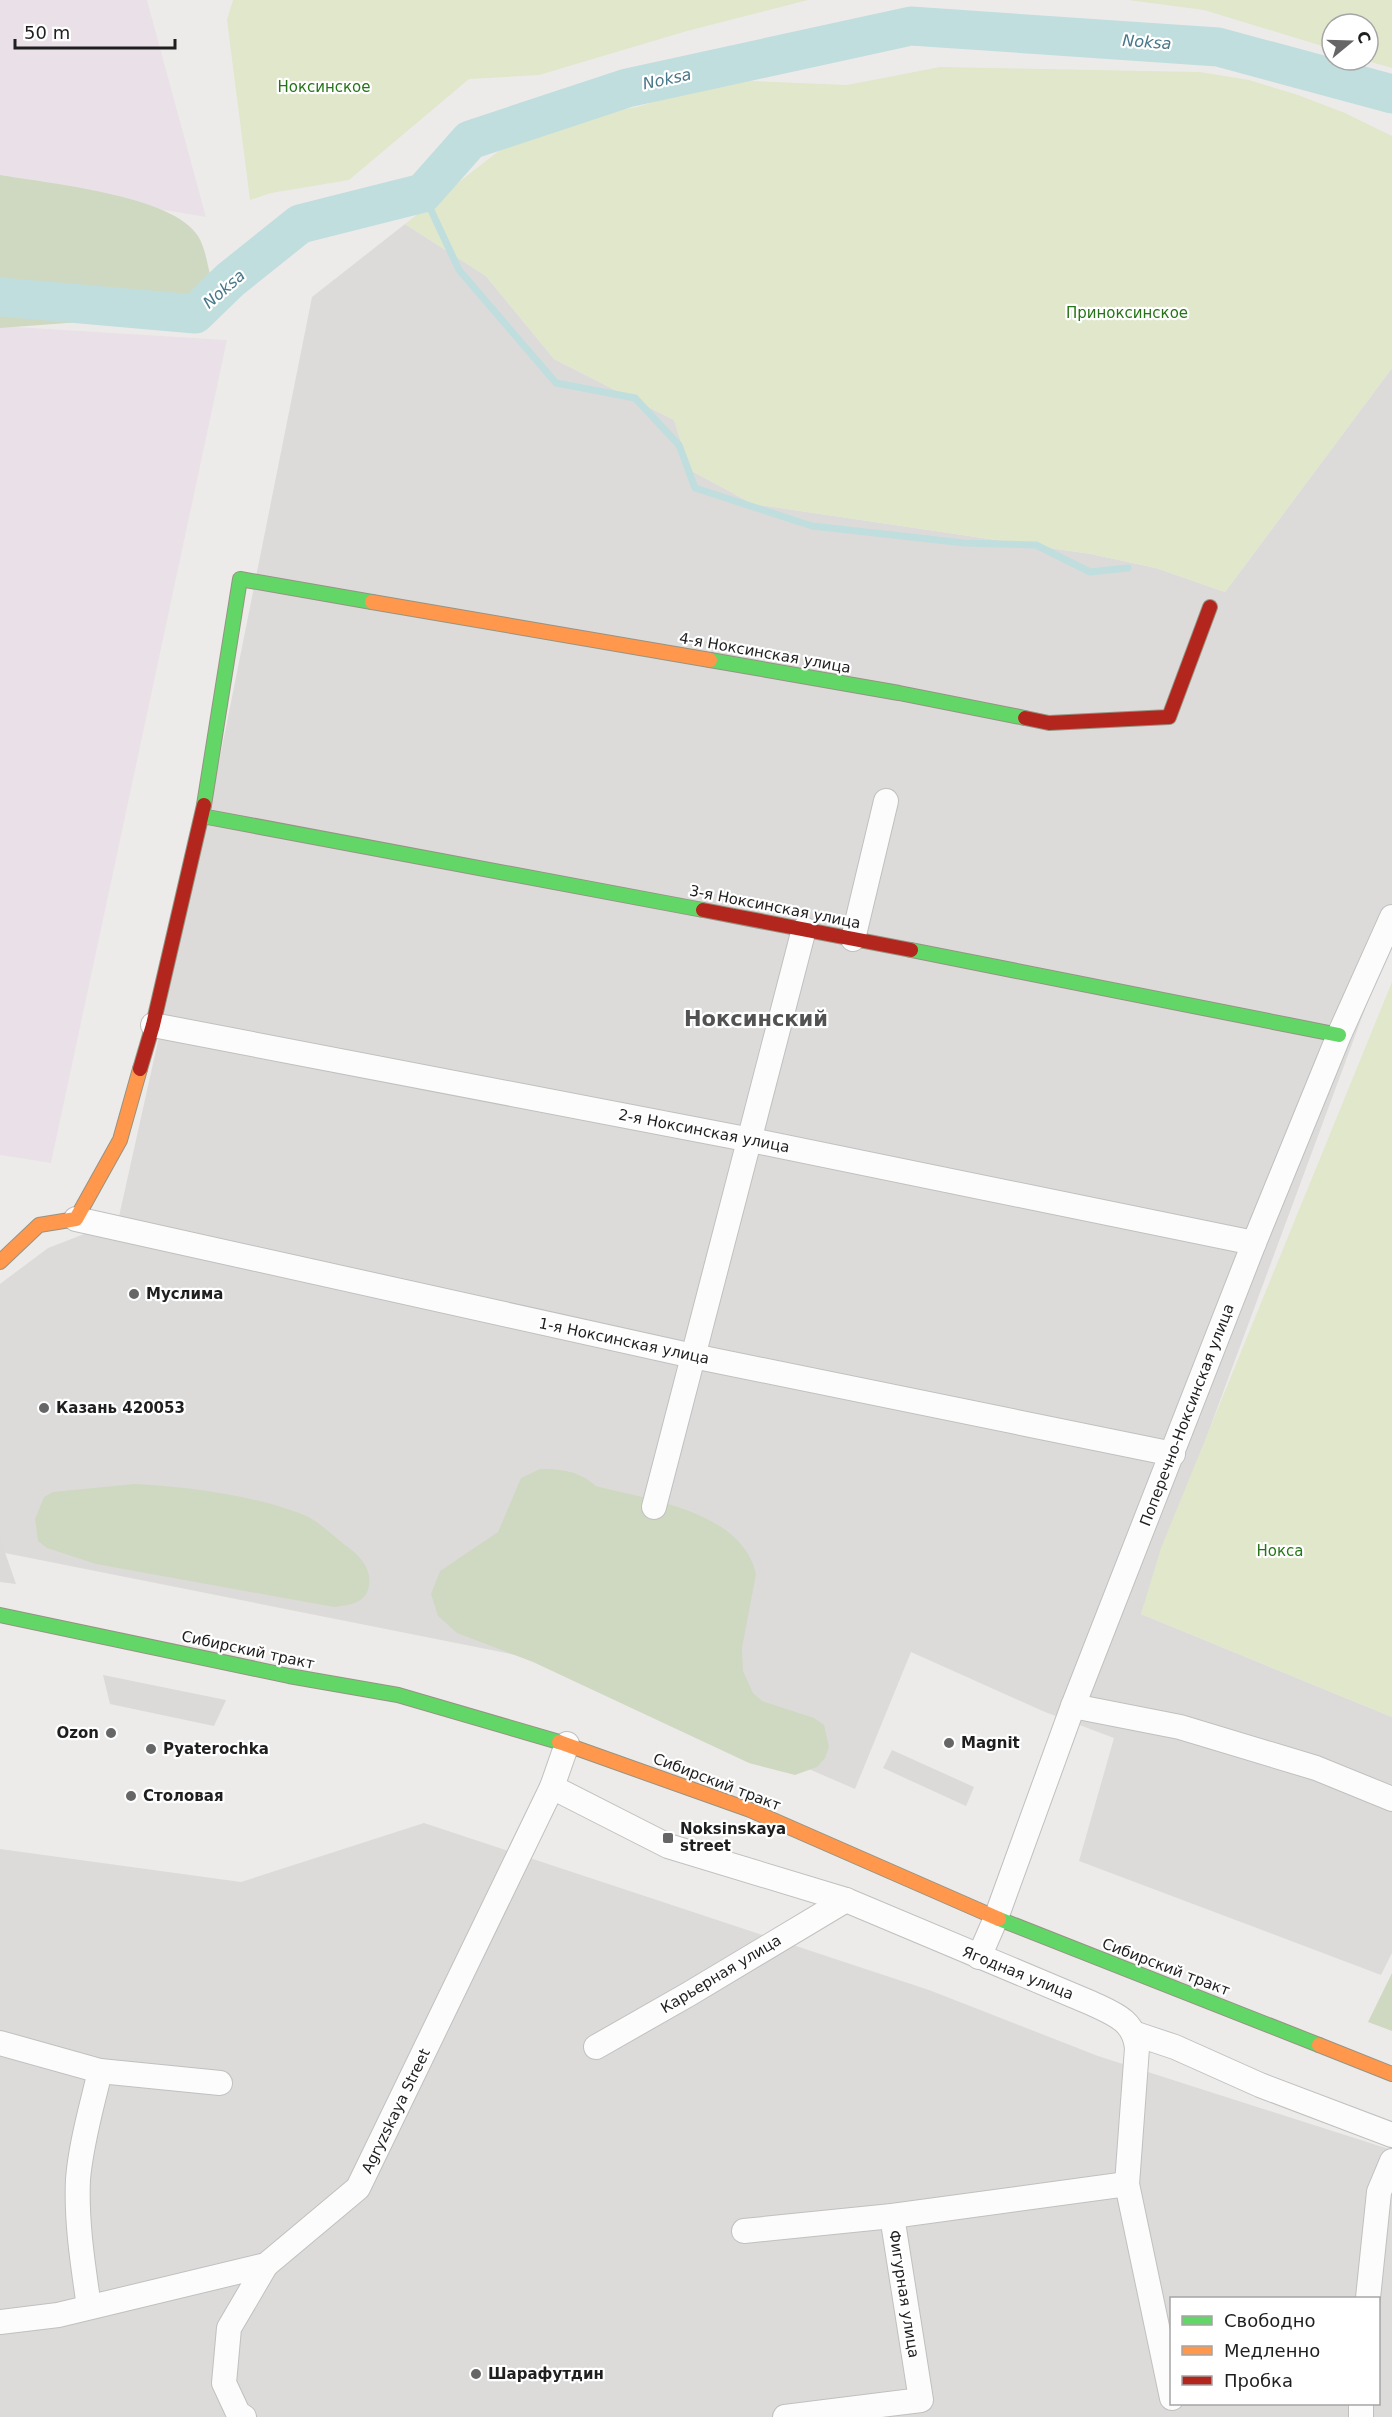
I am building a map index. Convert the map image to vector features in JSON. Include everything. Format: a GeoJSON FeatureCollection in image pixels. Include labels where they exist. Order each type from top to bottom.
{"type":"FeatureCollection","features":[{"type":"Feature","properties":{"kind":"street","name":"4-я Ноксинская улица"},"geometry":{"type":"LineString","coordinates":[[202,816],[240,579],[899,693],[1049,723],[1169,717],[1210,607]]}},
{"type":"Feature","properties":{"kind":"street"},"geometry":{"type":"LineString","coordinates":[[853,939],[886,801]]}},
{"type":"Feature","properties":{"kind":"street","name":"3-я Ноксинская улица"},"geometry":{"type":"LineString","coordinates":[[202,816],[804,929],[1340,1035]]}},
{"type":"Feature","properties":{"kind":"street"},"geometry":{"type":"LineString","coordinates":[[0,1262],[39,1224],[76,1219],[120,1140],[153,1025],[202,816]]}},
{"type":"Feature","properties":{"kind":"street","name":"Поперечно-Ноксинская улица"},"geometry":{"type":"LineString","coordinates":[[979,1957],[996,1918],[1073,1706],[1254,1243],[1392,916]]}},
{"type":"Feature","properties":{"kind":"street"},"geometry":{"type":"LineString","coordinates":[[654,1508],[804,929]]}},
{"type":"Feature","properties":{"kind":"street","name":"2-я Ноксинская улица"},"geometry":{"type":"LineString","coordinates":[[153,1025],[751,1140],[1254,1243]]}},
{"type":"Feature","properties":{"kind":"street","name":"1-я Ноксинская улица"},"geometry":{"type":"LineString","coordinates":[[76,1219],[693,1356],[1173,1454]]}},
{"type":"Feature","properties":{"kind":"street","name":"Сибирский тракт"},"geometry":{"type":"LineString","coordinates":[[0,1615],[289,1676],[398,1695],[567,1744],[750,1810],[996,1918],[1392,2074]]}},
{"type":"Feature","properties":{"kind":"street"},"geometry":{"type":"LineString","coordinates":[[1073,1706],[1203,1734],[1316,1768],[1392,1799]]}},
{"type":"Feature","properties":{"kind":"street","name":"Agryzskaya Street"},"geometry":{"type":"LineString","coordinates":[[0,2322],[58,2315],[266,2265],[358,2188],[552,1786],[567,1744]]}},
{"type":"Feature","properties":{"kind":"street","name":"Ягодная улица"},"geometry":{"type":"LineString","coordinates":[[552,1786],[668,1846],[846,1900],[1091,2003],[1122,2018],[1136,2034]]}},
{"type":"Feature","properties":{"kind":"street","name":"Карьерная улица"},"geometry":{"type":"LineString","coordinates":[[596,2047],[846,1900]]}},
{"type":"Feature","properties":{"kind":"street"},"geometry":{"type":"LineString","coordinates":[[1170,2388],[1127,2184],[1137,2048],[1136,2034],[1175,2047],[1260,2085],[1392,2135]]}},
{"type":"Feature","properties":{"kind":"street"},"geometry":{"type":"LineString","coordinates":[[0,2043],[100,2071],[220,2083]]}},
{"type":"Feature","properties":{"kind":"street"},"geometry":{"type":"LineString","coordinates":[[89,2307],[79,2242],[78,2179],[100,2071]]}},
{"type":"Feature","properties":{"kind":"street"},"geometry":{"type":"LineString","coordinates":[[1368,2297],[1379,2192],[1392,2161]]}},
{"type":"Feature","properties":{"kind":"street","name":"Фигурная улица"},"geometry":{"type":"LineString","coordinates":[[785,2417],[921,2400],[892,2216],[1127,2184]]}},
{"type":"Feature","properties":{"kind":"street"},"geometry":{"type":"LineString","coordinates":[[744,2231],[892,2216]]}},
{"type":"Feature","properties":{"kind":"street"},"geometry":{"type":"LineString","coordinates":[[244,2417],[238,2413],[224,2383],[229,2328],[266,2265]]}},
{"type":"Feature","properties":{"kind":"shaded area"},"geometry":{"type":"Polygon","coordinates":[[[0,0],[147,0],[206,217],[0,183],[0,0]]]}},
{"type":"Feature","properties":{"kind":"shaded area"},"geometry":{"type":"Polygon","coordinates":[[[405,224],[486,276],[554,359],[674,420],[690,470],[753,504],[1091,554],[1156,568],[1225,592],[1392,368],[1392,936],[1141,1614],[1392,1717],[1392,1953],[1381,1975],[1079,1861],[1114,1738],[1045,1712],[911,1652],[855,1789],[571,1666],[0,1552],[0,1284],[48,1248],[118,1221],[210,807],[312,297],[405,224]]]}},
{"type":"Feature","properties":{"kind":"shaded area"},"geometry":{"type":"Polygon","coordinates":[[[0,326],[227,340],[51,1163],[0,1155],[0,326]]]}},
{"type":"Feature","properties":{"kind":"shaded area"},"geometry":{"type":"Polygon","coordinates":[[[0,1538],[16,1584],[0,1582],[0,1538]]]}},
{"type":"Feature","properties":{"kind":"shaded area"},"geometry":{"type":"Polygon","coordinates":[[[103,1675],[226,1700],[214,1726],[110,1704],[103,1675]]]}},
{"type":"Feature","properties":{"kind":"shaded area"},"geometry":{"type":"Polygon","coordinates":[[[892,1750],[974,1787],[966,1806],[883,1768],[892,1750]]]}},
{"type":"Feature","properties":{"kind":"shaded area"},"geometry":{"type":"Polygon","coordinates":[[[424,1823],[929,1990],[1098,2056],[1392,2150],[1392,2417],[0,2417],[0,1849],[241,1882],[424,1823]]]}},
{"type":"Feature","properties":{"kind":"green space","name":"Ноксинское"},"geometry":{"type":"Polygon","coordinates":[[[233,0],[808,0],[687,31],[539,75],[469,79],[349,180],[271,193],[250,200],[227,20],[233,0]]]}},
{"type":"Feature","properties":{"kind":"green space"},"geometry":{"type":"Polygon","coordinates":[[[1128,0],[1392,0],[1392,68],[1380,65],[1380,12],[1320,12],[1320,45],[1204,10],[1128,0]]]}},
{"type":"Feature","properties":{"kind":"green space","name":"Приноксинское"},"geometry":{"type":"Polygon","coordinates":[[[940,67],[1200,72],[1249,80],[1298,95],[1345,113],[1392,136],[1392,368],[1225,592],[1156,568],[1091,554],[753,504],[690,470],[674,420],[554,359],[486,276],[405,224],[509,143],[583,116],[637,107],[728,80],[847,85],[940,67]]]}},
{"type":"Feature","properties":{"kind":"green space"},"geometry":{"type":"Polygon","coordinates":[[[0,175],[107,193],[163,210],[184,222],[198,236],[211,280],[185,304],[141,305],[81,322],[0,328],[0,175]]]}},
{"type":"Feature","properties":{"kind":"green space","name":"Нокса"},"geometry":{"type":"Polygon","coordinates":[[[1392,982],[1392,1717],[1141,1614],[1161,1548],[1392,982]]]}},
{"type":"Feature","properties":{"kind":"green space"},"geometry":{"type":"Polygon","coordinates":[[[540,1469],[570,1472],[596,1486],[666,1503],[713,1522],[733,1536],[747,1553],[756,1574],[742,1648],[743,1671],[753,1693],[762,1701],[814,1718],[824,1725],[829,1747],[825,1758],[817,1767],[795,1775],[749,1763],[533,1662],[457,1633],[438,1616],[431,1594],[440,1571],[498,1532],[521,1478],[540,1469]]]}},
{"type":"Feature","properties":{"kind":"green space"},"geometry":{"type":"Polygon","coordinates":[[[134,1484],[175,1487],[243,1497],[304,1515],[320,1524],[359,1557],[368,1573],[367,1592],[361,1600],[334,1607],[96,1564],[47,1548],[38,1541],[35,1519],[44,1497],[53,1492],[134,1484]]]}},
{"type":"Feature","properties":{"kind":"green space"},"geometry":{"type":"Polygon","coordinates":[[[1392,1973],[1392,2031],[1368,2022],[1392,1973]]]}},
{"type":"Feature","properties":{"kind":"waterway","name":"Noksa"},"geometry":{"type":"LineString","coordinates":[[0,297],[195,314],[230,280],[300,224],[423,193],[470,140],[627,88],[911,26],[1218,47],[1392,94]]}},
{"type":"Feature","properties":{"kind":"waterway"},"geometry":{"type":"LineString","coordinates":[[423,193],[459,270],[556,383],[635,398],[679,445],[695,488],[812,526],[964,543],[1036,545],[1090,572],[1128,568]]}},
{"type":"Feature","properties":{"kind":"traffic: fast"},"geometry":{"type":"LineString","coordinates":[[204,805],[240,579],[372,602]]}},
{"type":"Feature","properties":{"kind":"traffic: fast"},"geometry":{"type":"LineString","coordinates":[[710,660],[1025,718]]}},
{"type":"Feature","properties":{"kind":"traffic: fast"},"geometry":{"type":"LineString","coordinates":[[202,816],[703,910]]}},
{"type":"Feature","properties":{"kind":"traffic: fast"},"geometry":{"type":"LineString","coordinates":[[911,950],[1339,1035]]}},
{"type":"Feature","properties":{"kind":"traffic: fast"},"geometry":{"type":"LineString","coordinates":[[0,1615],[289,1676],[398,1695],[559,1742]]}},
{"type":"Feature","properties":{"kind":"traffic: fast"},"geometry":{"type":"LineString","coordinates":[[999,1919],[1319,2045]]}},
{"type":"Feature","properties":{"kind":"traffic: slow"},"geometry":{"type":"LineString","coordinates":[[372,602],[710,660]]}},
{"type":"Feature","properties":{"kind":"traffic: slow"},"geometry":{"type":"LineString","coordinates":[[0,1262],[39,1225],[76,1219],[120,1140],[140,1069]]}},
{"type":"Feature","properties":{"kind":"traffic: slow"},"geometry":{"type":"LineString","coordinates":[[559,1742],[750,1810],[999,1919]]}},
{"type":"Feature","properties":{"kind":"traffic: slow"},"geometry":{"type":"LineString","coordinates":[[1319,2045],[1392,2074]]}},
{"type":"Feature","properties":{"kind":"traffic: jam"},"geometry":{"type":"LineString","coordinates":[[1025,718],[1049,723],[1169,717],[1210,607]]}},
{"type":"Feature","properties":{"kind":"traffic: jam"},"geometry":{"type":"LineString","coordinates":[[140,1069],[153,1025],[204,805]]}},
{"type":"Feature","properties":{"kind":"traffic: jam"},"geometry":{"type":"LineString","coordinates":[[703,910],[911,950]]}},
{"type":"Feature","properties":{"kind":"place","name":"Муслима"},"geometry":{"type":"Point","coordinates":[134,1294]}},
{"type":"Feature","properties":{"kind":"place","name":"Казань 420053"},"geometry":{"type":"Point","coordinates":[44,1408]}},
{"type":"Feature","properties":{"kind":"place","name":"Ozon"},"geometry":{"type":"Point","coordinates":[111,1733]}},
{"type":"Feature","properties":{"kind":"place","name":"Magnit"},"geometry":{"type":"Point","coordinates":[949,1743]}},
{"type":"Feature","properties":{"kind":"place","name":"Pyaterochka"},"geometry":{"type":"Point","coordinates":[151,1749]}},
{"type":"Feature","properties":{"kind":"place","name":"Столовая"},"geometry":{"type":"Point","coordinates":[131,1796]}},
{"type":"Feature","properties":{"kind":"place","name":"Noksinskaya street"},"geometry":{"type":"Point","coordinates":[668,1838]}},
{"type":"Feature","properties":{"kind":"place","name":"Шарафутдин"},"geometry":{"type":"Point","coordinates":[476,2374]}},
{"type":"Feature","properties":{"kind":"district","name":"Ноксинский"},"geometry":{"type":"Point","coordinates":[756,1019]}}]}
